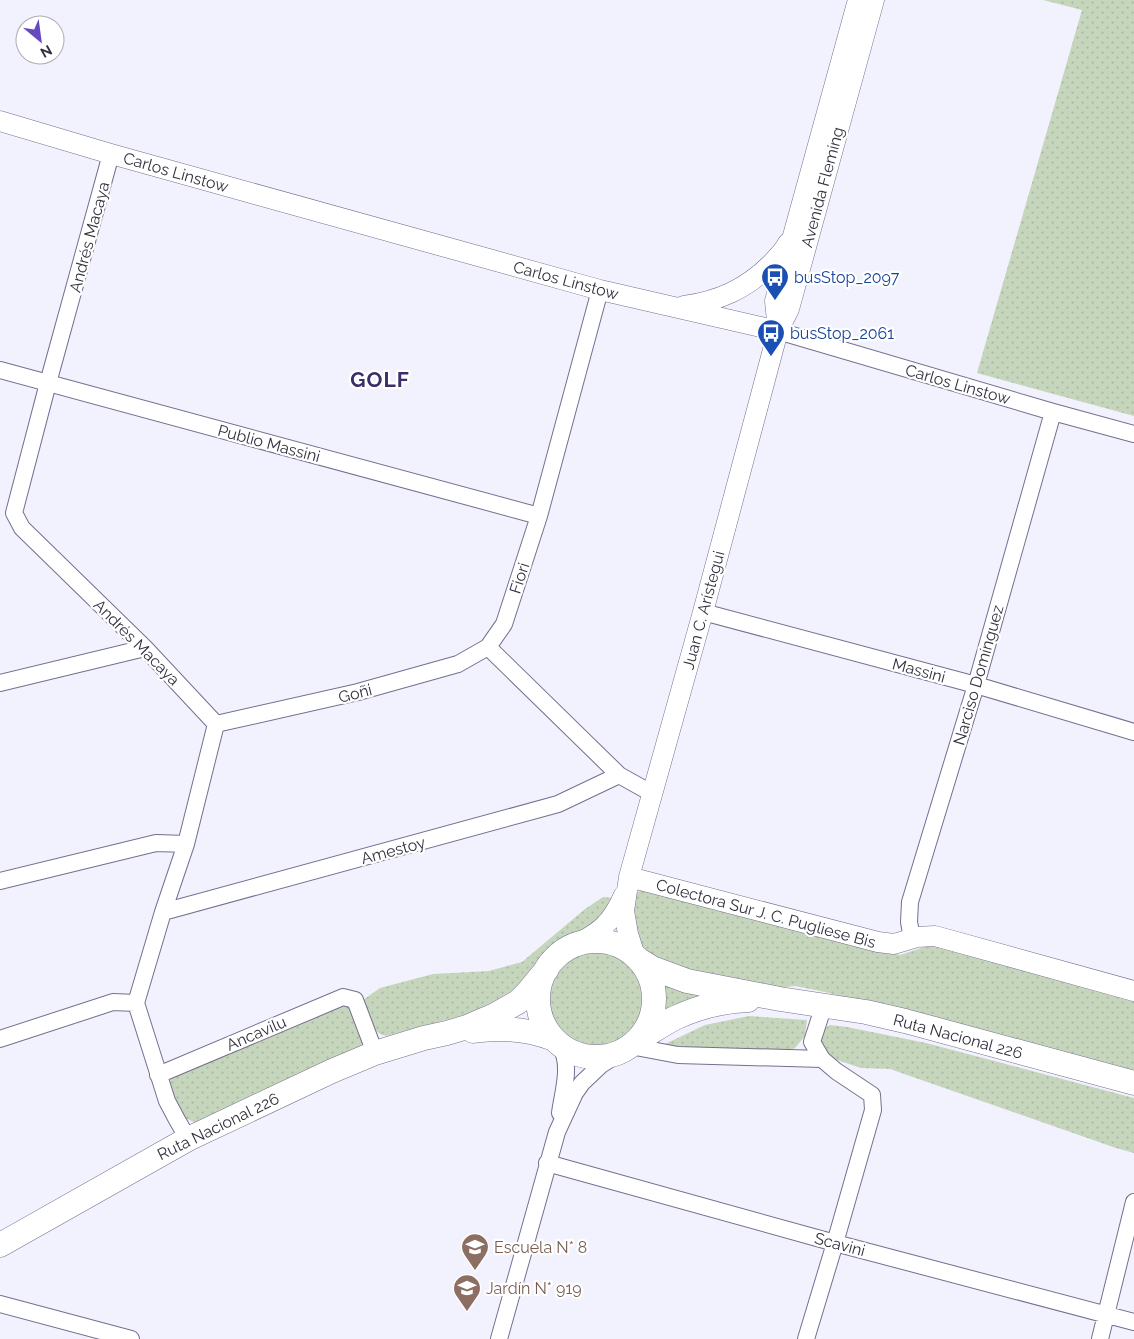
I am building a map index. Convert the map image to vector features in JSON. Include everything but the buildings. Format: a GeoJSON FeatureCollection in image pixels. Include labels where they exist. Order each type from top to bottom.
{"type":"FeatureCollection","features":[{"type":"Feature","properties":{"kind":"highway","name":"Ruta Nacional 226"},"geometry":{"type":"LineString","coordinates":[[0,1244],[188,1139],[325,1074],[375,1053],[467,1027],[495,1016],[528,994],[557,956],[571,947],[587,942],[603,942],[619,946],[657,970],[687,981],[780,999],[866,1012],[1134,1083]]}},
{"type":"Feature","properties":{"kind":"highway"},"geometry":{"type":"LineString","coordinates":[[630,1046],[646,1029],[652,1015],[654,1000],[653,986],[648,972],[637,958]]}},
{"type":"Feature","properties":{"kind":"highway","name":"Ruta Nacional 226"},"geometry":{"type":"LineString","coordinates":[[547,969],[541,983],[538,998],[540,1013],[545,1027],[557,1042]]}},
{"type":"Feature","properties":{"kind":"highway","name":"Ruta Nacional 226"},"geometry":{"type":"LineString","coordinates":[[446,1033],[505,1029],[535,1033],[557,1042],[574,1053],[591,1057],[608,1056],[630,1046],[676,1017],[704,1007],[730,1002],[780,999]]}},
{"type":"Feature","properties":{"kind":"main road","name":"Avenida Fleming"},"geometry":{"type":"LineString","coordinates":[[778,331],[775,301],[858,0]]}},
{"type":"Feature","properties":{"kind":"main road","name":"Avenida Fleming"},"geometry":{"type":"LineString","coordinates":[[778,331],[789,309],[874,0]]}},
{"type":"Feature","properties":{"kind":"main road","name":"Carlos Linstow"},"geometry":{"type":"LineString","coordinates":[[0,121],[111,154],[600,290],[778,331]]}},
{"type":"Feature","properties":{"kind":"main road"},"geometry":{"type":"LineString","coordinates":[[675,307],[720,298],[749,283],[777,259],[785,249],[795,230]]}},
{"type":"Feature","properties":{"kind":"main road","name":"Juan C. Arístegui"},"geometry":{"type":"LineString","coordinates":[[571,947],[593,935],[610,921],[620,905],[628,883],[778,331]]}},
{"type":"Feature","properties":{"kind":"main road","name":"Juan C. Arístegui"},"geometry":{"type":"LineString","coordinates":[[628,883],[624,911],[628,934],[637,958]]}},
{"type":"Feature","properties":{"kind":"main road","name":"Colectora Sur J. C. Pugliese Bis"},"geometry":{"type":"LineString","coordinates":[[628,883],[878,942],[894,944],[917,937],[935,936],[1134,991]]}},
{"type":"Feature","properties":{"kind":"street","name":"Andrés Macaya"},"geometry":{"type":"LineString","coordinates":[[111,154],[48,384],[7,515],[145,648],[216,724]]}},
{"type":"Feature","properties":{"kind":"street","name":"Fiori"},"geometry":{"type":"LineString","coordinates":[[488,646],[504,624],[539,516],[600,290]]}},
{"type":"Feature","properties":{"kind":"street","name":"Carlos Linstow"},"geometry":{"type":"LineString","coordinates":[[778,331],[1134,434]]}},
{"type":"Feature","properties":{"kind":"street","name":"Publio Massini"},"geometry":{"type":"LineString","coordinates":[[0,370],[539,516]]}},
{"type":"Feature","properties":{"kind":"street","name":"Narciso Domínguez"},"geometry":{"type":"LineString","coordinates":[[912,938],[909,922],[910,902],[976,685],[1053,412]]}},
{"type":"Feature","properties":{"kind":"street","name":"Massini"},"geometry":{"type":"LineString","coordinates":[[703,612],[976,685],[1134,732]]}},
{"type":"Feature","properties":{"kind":"street"},"geometry":{"type":"LineString","coordinates":[[488,646],[618,775],[653,794]]}},
{"type":"Feature","properties":{"kind":"street","name":"Goñi"},"geometry":{"type":"LineString","coordinates":[[216,724],[358,692],[458,664],[488,646]]}},
{"type":"Feature","properties":{"kind":"street"},"geometry":{"type":"LineString","coordinates":[[0,683],[145,648]]}},
{"type":"Feature","properties":{"kind":"street"},"geometry":{"type":"LineString","coordinates":[[188,1139],[171,1110],[158,1075],[136,1002],[186,844],[216,724]]}},
{"type":"Feature","properties":{"kind":"street","name":"Amestoy"},"geometry":{"type":"LineString","coordinates":[[163,912],[558,804],[618,775]]}},
{"type":"Feature","properties":{"kind":"street"},"geometry":{"type":"LineString","coordinates":[[0,881],[156,843],[186,844]]}},
{"type":"Feature","properties":{"kind":"street","name":"Ancavilu"},"geometry":{"type":"LineString","coordinates":[[158,1075],[343,997],[355,1000],[375,1053]]}},
{"type":"Feature","properties":{"kind":"street"},"geometry":{"type":"LineString","coordinates":[[0,1039],[113,1002],[136,1002]]}},
{"type":"Feature","properties":{"kind":"street"},"geometry":{"type":"LineString","coordinates":[[806,1339],[873,1110],[872,1096],[822,1059],[812,1042],[824,1005]]}},
{"type":"Feature","properties":{"kind":"street"},"geometry":{"type":"LineString","coordinates":[[557,1042],[564,1053],[566,1071],[557,1132]]}},
{"type":"Feature","properties":{"kind":"street"},"geometry":{"type":"LineString","coordinates":[[499,1339],[557,1132],[575,1093],[582,1083],[601,1065],[630,1046],[678,1054],[822,1059]]}},
{"type":"Feature","properties":{"kind":"street","name":"Scavini"},"geometry":{"type":"LineString","coordinates":[[547,1163],[835,1243],[1134,1322]]}},
{"type":"Feature","properties":{"kind":"street"},"geometry":{"type":"LineString","coordinates":[[1100,1339],[1134,1202]]}},
{"type":"Feature","properties":{"kind":"street"},"geometry":{"type":"LineString","coordinates":[[0,1304],[131,1339]]}},
{"type":"Feature","properties":{"kind":"green space"},"geometry":{"type":"Polygon","coordinates":[[[1043,0],[1134,0],[1134,416],[977,373],[1082,10],[1043,0]]]}},
{"type":"Feature","properties":{"kind":"green space"},"geometry":{"type":"Polygon","coordinates":[[[644,889],[656,889],[900,955],[933,944],[1134,1000],[1134,1071],[825,992],[795,986],[766,989],[741,987],[657,959],[637,942],[631,923],[634,895],[644,889]]]}},
{"type":"Feature","properties":{"kind":"green space"},"geometry":{"type":"Polygon","coordinates":[[[603,897],[613,898],[601,925],[572,937],[556,948],[517,988],[494,1001],[468,1014],[386,1036],[376,1031],[370,1022],[363,1000],[380,988],[433,974],[489,971],[522,962],[585,909],[603,897]]]}},
{"type":"Feature","properties":{"kind":"green space"},"geometry":{"type":"Polygon","coordinates":[[[597,949],[616,953],[632,964],[643,980],[647,999],[643,1018],[632,1034],[616,1045],[597,1049],[578,1045],[562,1034],[551,1018],[547,999],[551,980],[562,964],[578,953],[597,949]]]}},
{"type":"Feature","properties":{"kind":"green space"},"geometry":{"type":"Polygon","coordinates":[[[660,981],[737,996],[662,1013],[663,999],[660,981]]]}},
{"type":"Feature","properties":{"kind":"green space"},"geometry":{"type":"Polygon","coordinates":[[[339,1003],[349,1005],[363,1040],[361,1048],[200,1125],[183,1117],[168,1084],[173,1076],[339,1003]]]}},
{"type":"Feature","properties":{"kind":"green space"},"geometry":{"type":"Polygon","coordinates":[[[749,1016],[807,1020],[805,1036],[795,1048],[781,1054],[701,1051],[663,1045],[705,1025],[749,1016]]]}},
{"type":"Feature","properties":{"kind":"green space"},"geometry":{"type":"Polygon","coordinates":[[[830,1025],[926,1043],[1134,1098],[1134,1153],[890,1069],[861,1068],[831,1058],[818,1040],[822,1030],[830,1025]]]}},
{"type":"Feature","properties":{"kind":"place","name":"busStop_2097"},"geometry":{"type":"Point","coordinates":[775,301]}},
{"type":"Feature","properties":{"kind":"place","name":"busStop_2061"},"geometry":{"type":"Point","coordinates":[771,357]}},
{"type":"Feature","properties":{"kind":"place","name":"Escuela N* 8"},"geometry":{"type":"Point","coordinates":[475,1271]}},
{"type":"Feature","properties":{"kind":"place","name":"Jardín N* 919"},"geometry":{"type":"Point","coordinates":[467,1312]}},
{"type":"Feature","properties":{"kind":"district","name":"GOLF"},"geometry":{"type":"Point","coordinates":[380,380]}}]}
